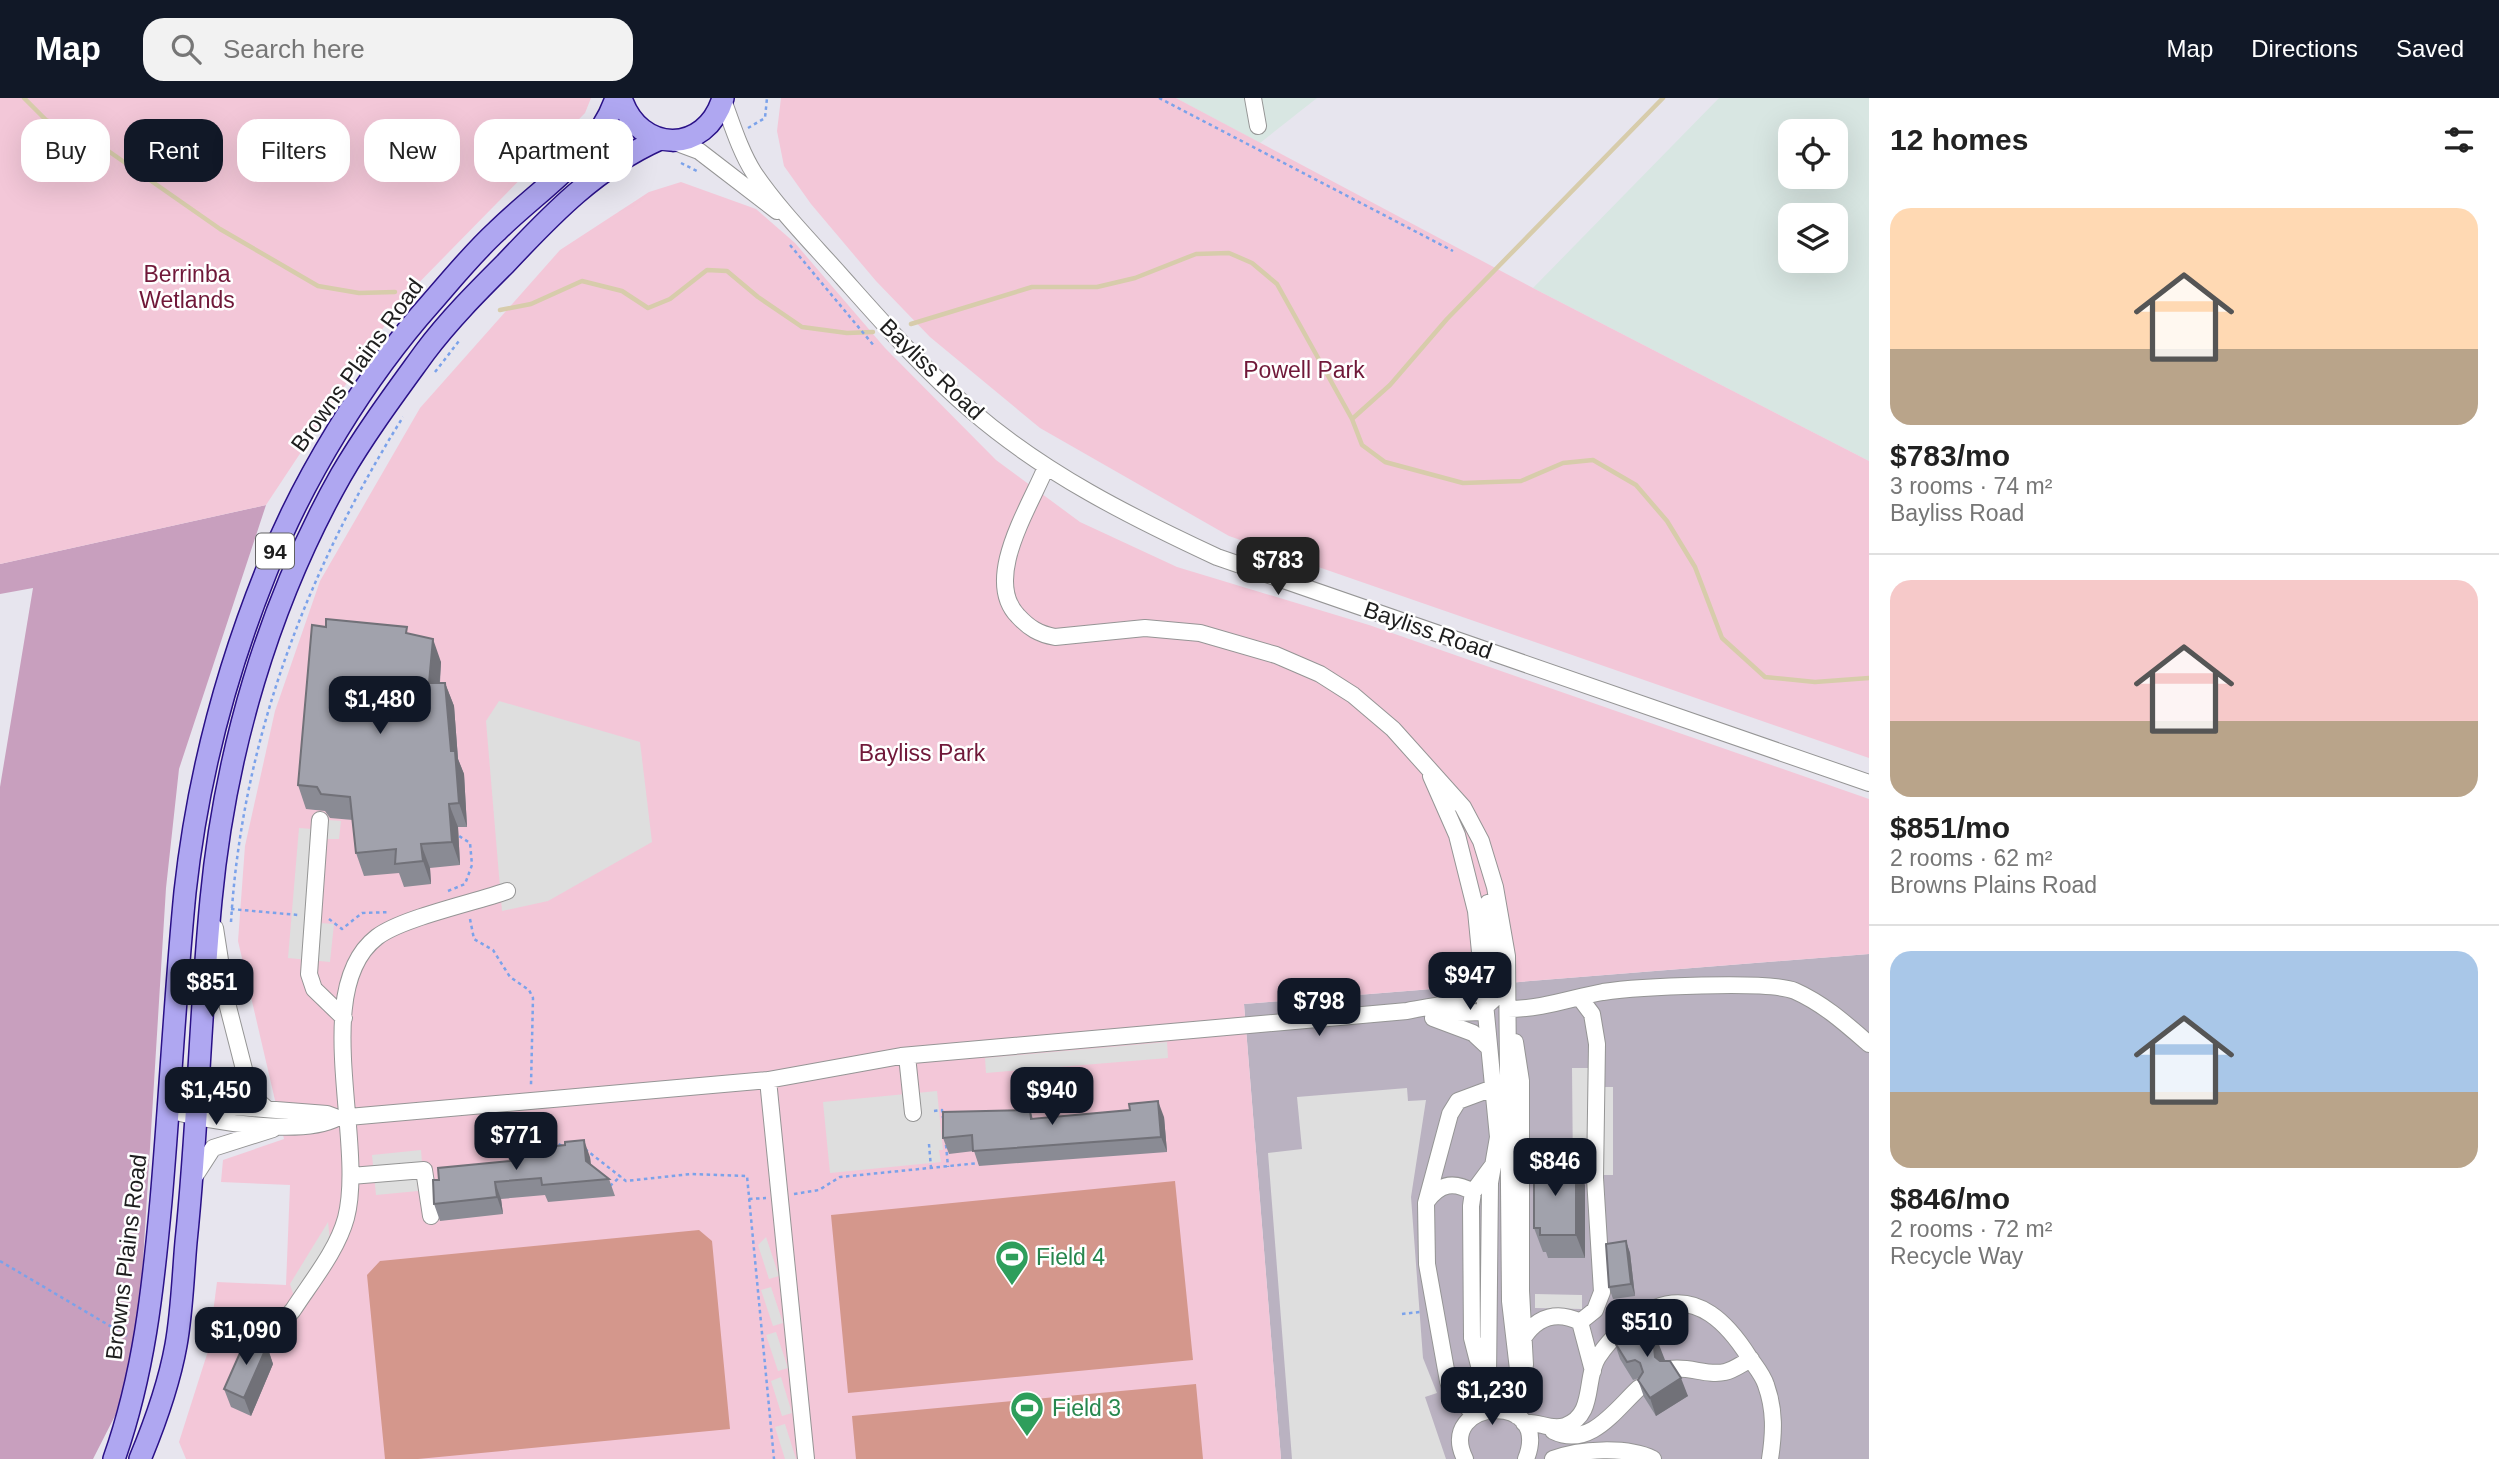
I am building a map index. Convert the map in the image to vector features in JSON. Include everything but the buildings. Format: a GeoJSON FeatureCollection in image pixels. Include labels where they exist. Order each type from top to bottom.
{"type":"FeatureCollection","features":[{"type":"Feature","properties":{"kind":"main road","name":"Browns Plains Road"},"geometry":{"type":"LineString","coordinates":[[114,1459],[133,1407],[151,1313],[185,891],[202,777],[229,677],[266,571],[310,475],[375,376],[427,307],[494,233],[598,136],[616,98]]}},
{"type":"Feature","properties":{"kind":"main road"},"geometry":{"type":"LineString","coordinates":[[621,98],[634,124],[666,140]]}},
{"type":"Feature","properties":{"kind":"main road","name":"94"},"geometry":{"type":"LineString","coordinates":[[666,140],[690,138],[705,129],[716,116],[723,99]]}},
{"type":"Feature","properties":{"kind":"main road","name":"Browns Plains Road"},"geometry":{"type":"LineString","coordinates":[[140,1459],[153,1429],[176,1346],[192,1182],[205,1109],[211,901],[222,814],[239,735],[265,648],[299,563],[341,475],[387,404],[455,316],[560,206],[606,168],[666,140]]}},
{"type":"Feature","properties":{"kind":"street"},"geometry":{"type":"LineString","coordinates":[[1253,98],[1258,126]]}},
{"type":"Feature","properties":{"kind":"street","name":"Bayliss Road"},"geometry":{"type":"LineString","coordinates":[[723,99],[754,172],[799,228],[908,351],[973,412],[1046,467],[1134,518],[1217,557],[1869,783]]}},
{"type":"Feature","properties":{"kind":"street","name":"Bayliss Road"},"geometry":{"type":"LineString","coordinates":[[666,140],[699,151],[799,228]]}},
{"type":"Feature","properties":{"kind":"street"},"geometry":{"type":"LineString","coordinates":[[1046,467],[1006,559],[1003,586],[1011,609],[1027,625],[1041,634],[1055,637],[1145,628],[1200,634],[1276,654],[1320,674],[1353,695],[1393,729],[1463,807],[1481,841],[1503,923],[1508,1009],[1510,1301],[1521,1395]]}},
{"type":"Feature","properties":{"kind":"street"},"geometry":{"type":"LineString","coordinates":[[1429,771],[1457,835],[1476,911],[1497,1137],[1490,1183],[1488,1378],[1478,1413],[1463,1430],[1461,1441],[1465,1459]]}},
{"type":"Feature","properties":{"kind":"street"},"geometry":{"type":"LineString","coordinates":[[320,820],[309,974],[314,989],[344,1018]]}},
{"type":"Feature","properties":{"kind":"street"},"geometry":{"type":"LineString","coordinates":[[192,1182],[202,1161],[213,1148],[282,1127],[328,1123],[343,1118],[768,1080],[907,1056],[1415,1013],[1467,1014],[1485,1010],[1494,999],[1497,989],[1481,841]]}},
{"type":"Feature","properties":{"kind":"street"},"geometry":{"type":"LineString","coordinates":[[275,1322],[286,1318],[293,1310],[338,1239],[346,1218],[351,1176],[343,1118],[344,1018],[346,984],[358,959],[376,938],[395,927],[507,891]]}},
{"type":"Feature","properties":{"kind":"street"},"geometry":{"type":"LineString","coordinates":[[211,901],[226,999],[245,1073],[253,1097],[267,1109]]}},
{"type":"Feature","properties":{"kind":"street"},"geometry":{"type":"LineString","coordinates":[[1508,1009],[1533,1009],[1604,992],[1737,985],[1793,990],[1833,1013],[1869,1044]]}},
{"type":"Feature","properties":{"kind":"street"},"geometry":{"type":"LineString","coordinates":[[1415,1013],[1451,1003],[1477,993],[1484,987]]}},
{"type":"Feature","properties":{"kind":"street"},"geometry":{"type":"LineString","coordinates":[[1524,1337],[1540,1320],[1556,1316],[1580,1321],[1595,1310],[1602,1292],[1595,1178],[1597,1044],[1592,1014],[1580,998]]}},
{"type":"Feature","properties":{"kind":"street"},"geometry":{"type":"LineString","coordinates":[[1508,1009],[1521,1080],[1524,1337],[1521,1419],[1531,1442],[1527,1459]]}},
{"type":"Feature","properties":{"kind":"street"},"geometry":{"type":"LineString","coordinates":[[1415,1013],[1474,1033],[1488,1047]]}},
{"type":"Feature","properties":{"kind":"street"},"geometry":{"type":"LineString","coordinates":[[907,1056],[913,1113]]}},
{"type":"Feature","properties":{"kind":"street"},"geometry":{"type":"LineString","coordinates":[[768,1080],[806,1459]]}},
{"type":"Feature","properties":{"kind":"street"},"geometry":{"type":"LineString","coordinates":[[1478,1413],[1452,1393],[1448,1381],[1427,1264],[1426,1203],[1450,1114],[1458,1101],[1493,1088]]}},
{"type":"Feature","properties":{"kind":"street"},"geometry":{"type":"LineString","coordinates":[[205,1109],[282,1127]]}},
{"type":"Feature","properties":{"kind":"street"},"geometry":{"type":"LineString","coordinates":[[169,1110],[267,1109],[343,1118]]}},
{"type":"Feature","properties":{"kind":"street"},"geometry":{"type":"LineString","coordinates":[[1485,1387],[1472,1338],[1473,1192],[1493,1165]]}},
{"type":"Feature","properties":{"kind":"street"},"geometry":{"type":"LineString","coordinates":[[351,1176],[424,1170],[431,1216]]}},
{"type":"Feature","properties":{"kind":"street"},"geometry":{"type":"LineString","coordinates":[[1426,1203],[1435,1190],[1446,1185],[1455,1184],[1473,1192]]}},
{"type":"Feature","properties":{"kind":"street"},"geometry":{"type":"LineString","coordinates":[[1548,1428],[1566,1426],[1582,1413],[1597,1358],[1626,1326],[1655,1308],[1681,1302],[1713,1313],[1751,1359],[1765,1382],[1774,1430],[1770,1459]]}},
{"type":"Feature","properties":{"kind":"street"},"geometry":{"type":"LineString","coordinates":[[1580,1321],[1593,1371]]}},
{"type":"Feature","properties":{"kind":"street"},"geometry":{"type":"LineString","coordinates":[[1670,1369],[1688,1367],[1700,1371],[1727,1371],[1751,1359]]}},
{"type":"Feature","properties":{"kind":"street"},"geometry":{"type":"LineString","coordinates":[[1478,1413],[1497,1408],[1559,1434],[1588,1433],[1598,1428],[1639,1388]]}},
{"type":"Feature","properties":{"kind":"street"},"geometry":{"type":"LineString","coordinates":[[1553,1459],[1574,1453],[1653,1459]]}},
{"type":"Feature","properties":{"kind":"path"},"geometry":{"type":"LineString","coordinates":[[1159,98],[1453,251]]}},
{"type":"Feature","properties":{"kind":"path"},"geometry":{"type":"LineString","coordinates":[[681,162],[699,173]]}},
{"type":"Feature","properties":{"kind":"path"},"geometry":{"type":"LineString","coordinates":[[788,243],[875,347]]}},
{"type":"Feature","properties":{"kind":"path"},"geometry":{"type":"LineString","coordinates":[[429,380],[463,337]]}},
{"type":"Feature","properties":{"kind":"path"},"geometry":{"type":"LineString","coordinates":[[230,928],[243,821],[260,741],[292,637],[330,544],[406,411]]}},
{"type":"Feature","properties":{"kind":"path"},"geometry":{"type":"LineString","coordinates":[[445,892],[465,884],[472,864],[470,843],[459,836]]}},
{"type":"Feature","properties":{"kind":"path"},"geometry":{"type":"LineString","coordinates":[[231,909],[331,919],[342,929],[362,913],[399,909]]}},
{"type":"Feature","properties":{"kind":"path"},"geometry":{"type":"LineString","coordinates":[[470,914],[474,939],[493,950],[510,977],[528,990],[533,998],[531,1091]]}},
{"type":"Feature","properties":{"kind":"path"},"geometry":{"type":"LineString","coordinates":[[205,1109],[221,1084],[245,1073]]}},
{"type":"Feature","properties":{"kind":"path"},"geometry":{"type":"LineString","coordinates":[[934,1111],[942,1110],[943,1122]]}},
{"type":"Feature","properties":{"kind":"path"},"geometry":{"type":"LineString","coordinates":[[533,1111],[535,1131],[569,1150]]}},
{"type":"Feature","properties":{"kind":"path"},"geometry":{"type":"LineString","coordinates":[[528,1155],[551,1140]]}},
{"type":"Feature","properties":{"kind":"path"},"geometry":{"type":"LineString","coordinates":[[929,1144],[932,1168]]}},
{"type":"Feature","properties":{"kind":"path"},"geometry":{"type":"LineString","coordinates":[[946,1144],[948,1167]]}},
{"type":"Feature","properties":{"kind":"path"},"geometry":{"type":"LineString","coordinates":[[580,1149],[588,1149],[626,1181],[691,1174],[747,1176],[774,1459]]}},
{"type":"Feature","properties":{"kind":"path"},"geometry":{"type":"LineString","coordinates":[[790,1195],[819,1190],[840,1177],[979,1163]]}},
{"type":"Feature","properties":{"kind":"path"},"geometry":{"type":"LineString","coordinates":[[606,1189],[621,1176]]}},
{"type":"Feature","properties":{"kind":"path"},"geometry":{"type":"LineString","coordinates":[[749,1199],[769,1197]]}},
{"type":"Feature","properties":{"kind":"path"},"geometry":{"type":"LineString","coordinates":[[0,1261],[144,1347]]}},
{"type":"Feature","properties":{"kind":"shaded area"},"geometry":{"type":"Polygon","coordinates":[[[1176,98],[1317,98],[1260,143],[1176,98]]]}},
{"type":"Feature","properties":{"kind":"shaded area"},"geometry":{"type":"Polygon","coordinates":[[[1719,98],[1869,98],[1869,461],[1533,288],[1719,98]]]}},
{"type":"Feature","properties":{"kind":"shaded area"},"geometry":{"type":"Polygon","coordinates":[[[266,505],[179,769],[166,888],[140,1310],[121,1404],[93,1459],[0,1459],[0,787],[33,588],[0,594],[0,564],[266,505]]]}},
{"type":"Feature","properties":{"kind":"shaded area"},"geometry":{"type":"Polygon","coordinates":[[[499,701],[640,742],[652,842],[548,901],[502,911],[486,721],[499,701]]]}},
{"type":"Feature","properties":{"kind":"shaded area"},"geometry":{"type":"Polygon","coordinates":[[[328,820],[341,821],[339,839],[327,839],[320,923],[334,924],[330,962],[288,958],[299,828],[312,829],[328,820]]]}},
{"type":"Feature","properties":{"kind":"shaded area"},"geometry":{"type":"Polygon","coordinates":[[[1869,954],[1869,1459],[1281,1459],[1244,1004],[1869,954]]]}},
{"type":"Feature","properties":{"kind":"shaded area"},"geometry":{"type":"Polygon","coordinates":[[[1167,1042],[1168,1058],[986,1073],[985,1058],[1167,1042]]]}},
{"type":"Feature","properties":{"kind":"shaded area"},"geometry":{"type":"Polygon","coordinates":[[[1572,1068],[1588,1068],[1589,1087],[1613,1087],[1613,1175],[1573,1175],[1572,1068]]]}},
{"type":"Feature","properties":{"kind":"shaded area"},"geometry":{"type":"Polygon","coordinates":[[[1407,1088],[1408,1101],[1426,1100],[1411,1197],[1423,1358],[1437,1393],[1425,1397],[1446,1459],[1292,1459],[1268,1153],[1302,1149],[1297,1097],[1407,1088]]]}},
{"type":"Feature","properties":{"kind":"shaded area"},"geometry":{"type":"Polygon","coordinates":[[[937,1091],[943,1150],[939,1150],[941,1162],[830,1173],[823,1102],[937,1091]]]}},
{"type":"Feature","properties":{"kind":"shaded area"},"geometry":{"type":"Polygon","coordinates":[[[421,1150],[422,1163],[416,1164],[418,1191],[376,1195],[372,1155],[421,1150]]]}},
{"type":"Feature","properties":{"kind":"shaded area","name":"Field 4"},"geometry":{"type":"Polygon","coordinates":[[[1175,1181],[1193,1360],[848,1393],[831,1215],[1175,1181]]]}},
{"type":"Feature","properties":{"kind":"shaded area"},"geometry":{"type":"Polygon","coordinates":[[[328,1222],[330,1240],[295,1300],[290,1284],[328,1222]]]}},
{"type":"Feature","properties":{"kind":"shaded area"},"geometry":{"type":"Polygon","coordinates":[[[699,1230],[712,1241],[730,1429],[418,1459],[385,1459],[367,1275],[380,1261],[699,1230]]]}},
{"type":"Feature","properties":{"kind":"shaded area"},"geometry":{"type":"Polygon","coordinates":[[[766,1237],[779,1276],[769,1279],[758,1245],[766,1237]]]}},
{"type":"Feature","properties":{"kind":"shaded area"},"geometry":{"type":"Polygon","coordinates":[[[771,1287],[783,1323],[773,1326],[761,1290],[771,1287]]]}},
{"type":"Feature","properties":{"kind":"shaded area"},"geometry":{"type":"Polygon","coordinates":[[[1535,1294],[1582,1295],[1582,1309],[1535,1308],[1535,1294]]]}},
{"type":"Feature","properties":{"kind":"shaded area"},"geometry":{"type":"Polygon","coordinates":[[[776,1332],[788,1368],[778,1371],[766,1335],[776,1332]]]}},
{"type":"Feature","properties":{"kind":"shaded area"},"geometry":{"type":"Polygon","coordinates":[[[781,1377],[792,1413],[782,1416],[771,1381],[781,1377]]]}},
{"type":"Feature","properties":{"kind":"shaded area","name":"Field 3"},"geometry":{"type":"Polygon","coordinates":[[[1196,1384],[1203,1459],[856,1459],[852,1416],[1196,1384]]]}},
{"type":"Feature","properties":{"kind":"shaded area"},"geometry":{"type":"Polygon","coordinates":[[[785,1424],[796,1459],[785,1459],[775,1427],[785,1424]]]}},
{"type":"Feature","properties":{"kind":"green space","name":"Berrinba Wetlands"},"geometry":{"type":"Polygon","coordinates":[[[0,98],[591,98],[585,113],[579,119],[474,119],[474,182],[517,182],[401,301],[266,505],[0,564],[0,98]]]}},
{"type":"Feature","properties":{"kind":"green space","name":"Powell Park"},"geometry":{"type":"Polygon","coordinates":[[[781,98],[1176,98],[1533,288],[1869,461],[1869,758],[1229,536],[1040,428],[930,337],[876,281],[811,204],[784,166],[777,131],[781,98]]]}},
{"type":"Feature","properties":{"kind":"green space","name":"Bayliss Park"},"geometry":{"type":"Polygon","coordinates":[[[681,182],[756,209],[795,243],[885,348],[996,460],[1080,522],[1177,567],[1369,625],[1869,799],[1869,954],[1244,1004],[1281,1459],[186,1459],[179,1442],[208,1351],[217,1282],[286,1285],[290,1185],[221,1182],[223,1160],[284,1139],[238,941],[245,846],[275,711],[320,581],[420,408],[560,250],[649,192],[681,182]]]}},
{"type":"Feature","properties":{"kind":"waterway"},"geometry":{"type":"LineString","coordinates":[[24,98],[46,120],[104,148],[220,229],[318,286],[359,293],[395,292]]}},
{"type":"Feature","properties":{"kind":"waterway"},"geometry":{"type":"LineString","coordinates":[[1352,419],[1390,385],[1447,319],[1663,98]]}},
{"type":"Feature","properties":{"kind":"waterway"},"geometry":{"type":"LineString","coordinates":[[911,324],[1032,287],[1097,287],[1135,278],[1196,254],[1229,253],[1252,263],[1277,284],[1352,419],[1362,445],[1385,462],[1463,483],[1521,481],[1563,463],[1593,460],[1636,485],[1667,521],[1695,567],[1722,638],[1765,677],[1815,682],[1869,678]]}},
{"type":"Feature","properties":{"kind":"waterway"},"geometry":{"type":"LineString","coordinates":[[500,310],[531,304],[582,281],[622,291],[648,308],[670,299],[707,270],[727,271],[758,297],[802,327],[847,333],[873,332]]}},
{"type":"Feature","properties":{"kind":"place","name":"Field 4"},"geometry":{"type":"Point","coordinates":[1012,1287]}},
{"type":"Feature","properties":{"kind":"place","name":"Field 3"},"geometry":{"type":"Point","coordinates":[1027,1438]}}]}
